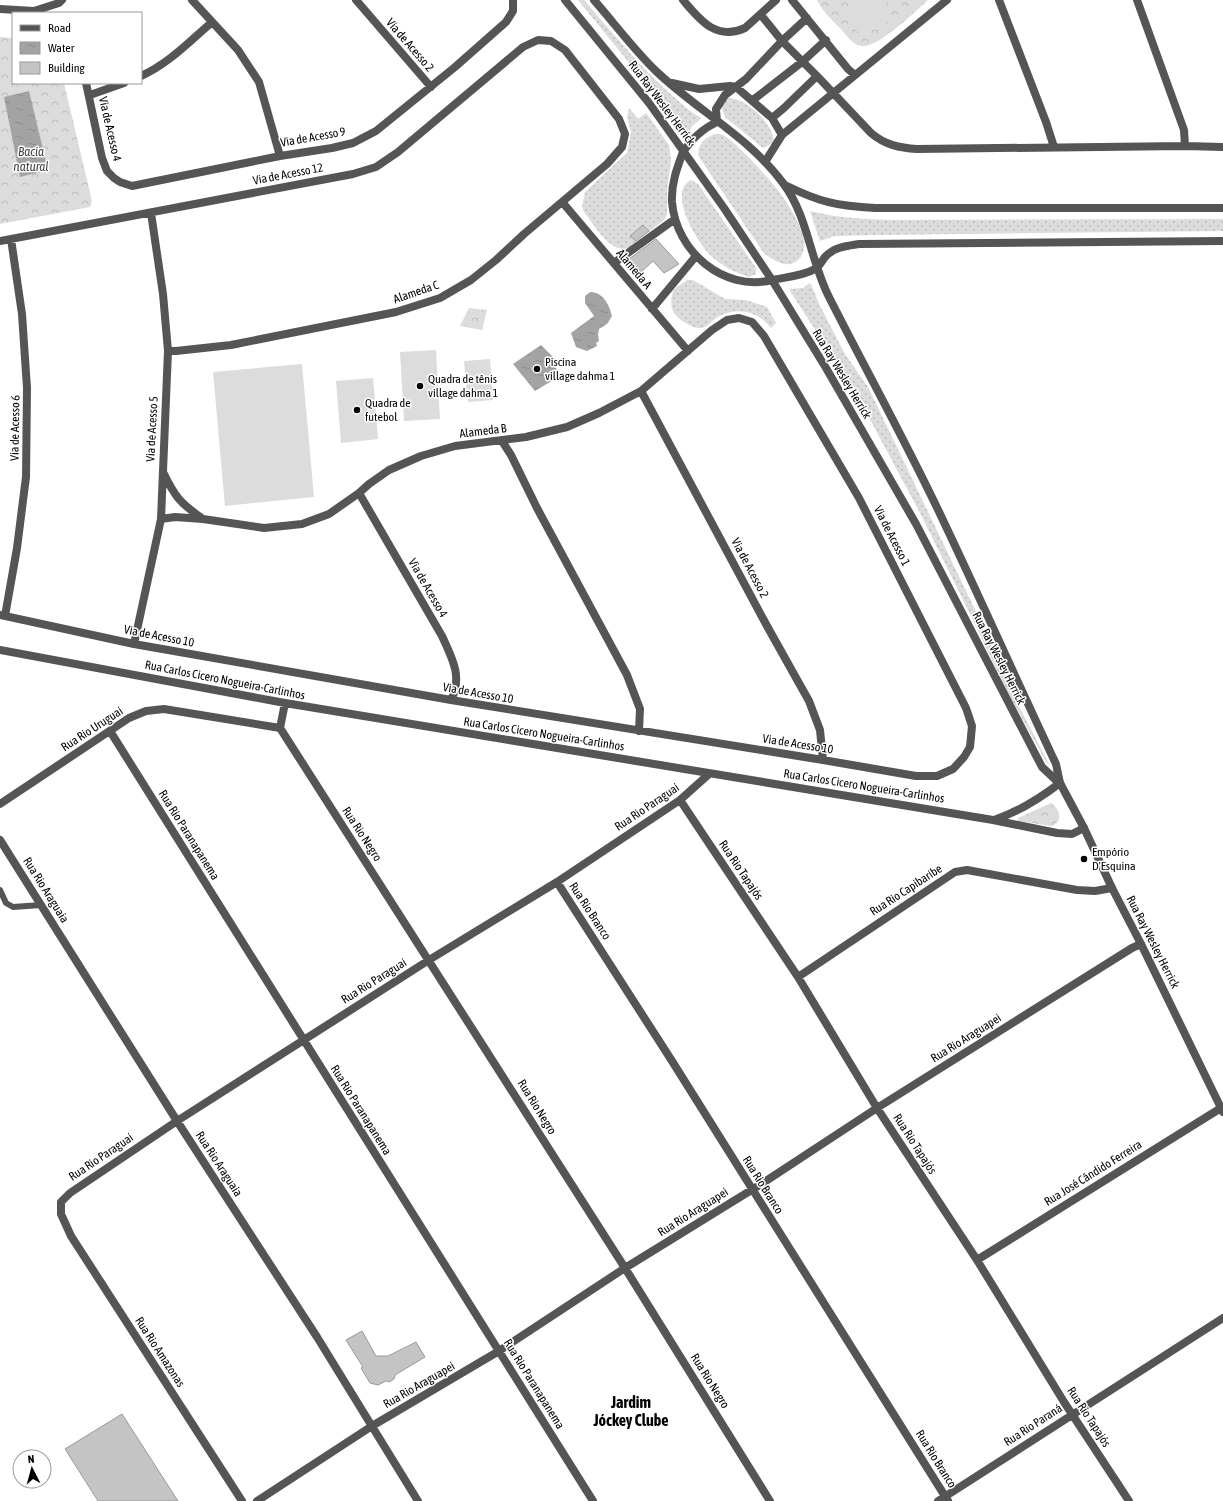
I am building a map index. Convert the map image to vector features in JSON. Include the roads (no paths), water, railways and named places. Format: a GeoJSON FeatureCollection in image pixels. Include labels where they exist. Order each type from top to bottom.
{"type":"FeatureCollection","features":[{"type":"Feature","properties":{"kind":"street"},"geometry":{"type":"LineString","coordinates":[[0,9],[36,12],[59,3],[62,0]]}},
{"type":"Feature","properties":{"kind":"street"},"geometry":{"type":"LineString","coordinates":[[192,0],[238,50],[258,82],[280,156]]}},
{"type":"Feature","properties":{"kind":"street","name":"Via de Acesso 2"},"geometry":{"type":"LineString","coordinates":[[356,0],[431,87]]}},
{"type":"Feature","properties":{"kind":"street","name":"Rua Ray Wesley Herrick"},"geometry":{"type":"LineString","coordinates":[[565,0],[646,98],[772,280],[826,368],[916,524],[1042,767],[1060,783]]}},
{"type":"Feature","properties":{"kind":"street","name":"Rua Ray Wesley Herrick"},"geometry":{"type":"LineString","coordinates":[[594,0],[657,73],[717,122],[731,130],[747,143],[785,185],[800,213],[809,239],[816,269],[821,281],[940,514],[1056,764],[1060,783],[1084,828],[1112,888],[1222,1110]]}},
{"type":"Feature","properties":{"kind":"street"},"geometry":{"type":"LineString","coordinates":[[683,0],[711,28],[722,32],[733,32],[745,28],[776,0]]}},
{"type":"Feature","properties":{"kind":"street"},"geometry":{"type":"LineString","coordinates":[[792,0],[855,76]]}},
{"type":"Feature","properties":{"kind":"street"},"geometry":{"type":"LineString","coordinates":[[765,162],[782,134],[947,0]]}},
{"type":"Feature","properties":{"kind":"street"},"geometry":{"type":"LineString","coordinates":[[999,0],[1046,122],[1054,147]]}},
{"type":"Feature","properties":{"kind":"street"},"geometry":{"type":"LineString","coordinates":[[1137,0],[1184,130],[1185,146]]}},
{"type":"Feature","properties":{"kind":"street","name":"Via de Acesso 9"},"geometry":{"type":"LineString","coordinates":[[114,178],[120,182],[132,186],[353,143],[376,131],[431,87],[506,22],[513,11],[513,1]]}},
{"type":"Feature","properties":{"kind":"street"},"geometry":{"type":"LineString","coordinates":[[761,15],[782,41],[871,133],[879,140],[895,146],[917,149],[1185,146],[1223,147]]}},
{"type":"Feature","properties":{"kind":"street"},"geometry":{"type":"LineString","coordinates":[[807,18],[782,41],[746,79],[725,96],[716,109],[717,122],[705,128],[690,142],[683,152],[676,169],[672,202],[675,219],[680,232],[687,245],[696,256],[718,273],[731,279],[760,283],[803,274],[816,269],[825,257],[832,251],[843,246],[859,244],[1223,241]]}},
{"type":"Feature","properties":{"kind":"street"},"geometry":{"type":"LineString","coordinates":[[142,76],[152,71],[176,54],[211,22]]}},
{"type":"Feature","properties":{"kind":"street","name":"Alameda C"},"geometry":{"type":"LineString","coordinates":[[168,351],[238,343],[396,312],[440,298],[471,280],[563,203],[608,164],[622,147],[625,134],[619,119],[565,50],[551,41],[538,40]]}},
{"type":"Feature","properties":{"kind":"street","name":"Via de Acesso 12"},"geometry":{"type":"LineString","coordinates":[[0,241],[353,174],[376,167],[398,152],[523,47],[538,40]]}},
{"type":"Feature","properties":{"kind":"street"},"geometry":{"type":"LineString","coordinates":[[753,100],[802,62],[826,40]]}},
{"type":"Feature","properties":{"kind":"street"},"geometry":{"type":"LineString","coordinates":[[657,73],[674,84],[699,89],[730,86],[736,87],[753,100],[772,118],[782,134]]}},
{"type":"Feature","properties":{"kind":"street"},"geometry":{"type":"LineString","coordinates":[[772,118],[817,76]]}},
{"type":"Feature","properties":{"kind":"street","name":"Via de Acesso 4"},"geometry":{"type":"LineString","coordinates":[[86,84],[90,95],[102,158],[107,171],[114,178]]}},
{"type":"Feature","properties":{"kind":"street"},"geometry":{"type":"LineString","coordinates":[[90,95],[121,84]]}},
{"type":"Feature","properties":{"kind":"street"},"geometry":{"type":"LineString","coordinates":[[785,185],[826,202],[848,206],[875,208],[1223,208]]}},
{"type":"Feature","properties":{"kind":"street","name":"Alameda A"},"geometry":{"type":"LineString","coordinates":[[563,203],[688,351]]}},
{"type":"Feature","properties":{"kind":"street","name":"Via de Acesso 5"},"geometry":{"type":"LineString","coordinates":[[134,644],[162,519],[162,471],[168,351],[163,294],[151,213]]}},
{"type":"Feature","properties":{"kind":"street"},"geometry":{"type":"LineString","coordinates":[[614,263],[675,219]]}},
{"type":"Feature","properties":{"kind":"street","name":"Via de Acesso 6"},"geometry":{"type":"LineString","coordinates":[[2,615],[16,548],[26,477],[28,388],[22,314],[11,239]]}},
{"type":"Feature","properties":{"kind":"street"},"geometry":{"type":"LineString","coordinates":[[652,309],[696,256]]}},
{"type":"Feature","properties":{"kind":"street","name":"Alameda B"},"geometry":{"type":"LineString","coordinates":[[162,519],[175,517],[203,519],[264,528],[302,524],[329,514],[389,470],[421,456],[455,446],[526,437],[567,426],[599,413],[642,391],[712,330],[727,320],[739,318],[752,322]]}},
{"type":"Feature","properties":{"kind":"street","name":"Via de Acesso 1"},"geometry":{"type":"LineString","coordinates":[[752,322],[764,336],[859,498],[966,708],[972,726],[970,747],[964,757],[953,769]]}},
{"type":"Feature","properties":{"kind":"street","name":"Via de Acesso 2"},"geometry":{"type":"LineString","coordinates":[[642,391],[767,626],[809,701],[820,730],[823,760]]}},
{"type":"Feature","properties":{"kind":"street"},"geometry":{"type":"LineString","coordinates":[[502,440],[627,675],[640,709],[639,731]]}},
{"type":"Feature","properties":{"kind":"street","name":"Alameda B"},"geometry":{"type":"LineString","coordinates":[[162,471],[171,489],[179,500],[203,519]]}},
{"type":"Feature","properties":{"kind":"street","name":"Via de Acesso 4"},"geometry":{"type":"LineString","coordinates":[[359,493],[442,636],[453,660],[457,683],[451,700]]}},
{"type":"Feature","properties":{"kind":"street","name":"Via de Acesso 10"},"geometry":{"type":"LineString","coordinates":[[2,615],[134,644],[451,700],[916,776],[937,776],[953,769]]}},
{"type":"Feature","properties":{"kind":"street","name":"Rua Carlos Cicero Nogueira-Carlinhos"},"geometry":{"type":"LineString","coordinates":[[0,650],[285,703],[993,820],[1057,834],[1072,834],[1084,828]]}},
{"type":"Feature","properties":{"kind":"street"},"geometry":{"type":"LineString","coordinates":[[280,728],[285,703]]}},
{"type":"Feature","properties":{"kind":"street","name":"Rua Rio Uruguai"},"geometry":{"type":"LineString","coordinates":[[0,804],[110,731],[134,716],[146,711],[164,709],[280,728]]}},
{"type":"Feature","properties":{"kind":"street","name":"Rua Rio Negro"},"geometry":{"type":"LineString","coordinates":[[280,728],[625,1268],[770,1501]]}},
{"type":"Feature","properties":{"kind":"street","name":"Rua Rio Paranapanema"},"geometry":{"type":"LineString","coordinates":[[110,731],[593,1501]]}},
{"type":"Feature","properties":{"kind":"street","name":"Rua Rio Paraguai"},"geometry":{"type":"LineString","coordinates":[[61,1214],[61,1202],[70,1193],[177,1121],[303,1040],[429,960],[557,882],[680,800],[709,774]]}},
{"type":"Feature","properties":{"kind":"street"},"geometry":{"type":"LineString","coordinates":[[993,820],[1020,810],[1060,783]]}},
{"type":"Feature","properties":{"kind":"street","name":"Rua Rio Tapajós"},"geometry":{"type":"LineString","coordinates":[[680,800],[798,977],[878,1108],[978,1260],[1064,1402],[1129,1501]]}},
{"type":"Feature","properties":{"kind":"street","name":"Rua Rio Araguaia"},"geometry":{"type":"LineString","coordinates":[[1,844],[372,1426],[418,1501]]}},
{"type":"Feature","properties":{"kind":"street","name":"Rua Rio Capibaribe"},"geometry":{"type":"LineString","coordinates":[[798,977],[955,872],[967,870],[1077,890],[1095,891],[1112,888]]}},
{"type":"Feature","properties":{"kind":"street","name":"Rua Rio Branco"},"geometry":{"type":"LineString","coordinates":[[557,882],[672,1061],[944,1500]]}},
{"type":"Feature","properties":{"kind":"street","name":"Rua Rio Araguapei"},"geometry":{"type":"LineString","coordinates":[[257,1501],[372,1426],[499,1351],[625,1268],[752,1190],[878,1108],[1132,948],[1141,944]]}},
{"type":"Feature","properties":{"kind":"street","name":"Rua José Cândido Ferreira"},"geometry":{"type":"LineString","coordinates":[[978,1260],[1222,1110]]}},
{"type":"Feature","properties":{"kind":"street","name":"Rua Rio Amazonas"},"geometry":{"type":"LineString","coordinates":[[61,1214],[64,1225],[242,1501]]}},
{"type":"Feature","properties":{"kind":"street","name":"Rua Rio Paraná"},"geometry":{"type":"LineString","coordinates":[[944,1500],[1073,1414],[1223,1318]]}},
{"type":"Feature","properties":{"kind":"lane"},"geometry":{"type":"LineString","coordinates":[[0,890],[6,903],[13,907],[41,905]]}},
{"type":"Feature","properties":{"kind":"water","name":"Bacia natural"},"geometry":{"type":"Polygon","coordinates":[[[29,91],[48,170],[20,177],[4,97],[29,91]]]}},
{"type":"Feature","properties":{"kind":"water"},"geometry":{"type":"Polygon","coordinates":[[[590,292],[602,296],[609,307],[612,316],[607,324],[599,329],[599,341],[596,343],[597,346],[587,351],[576,347],[571,333],[594,316],[585,303],[585,296],[590,292]]]}},
{"type":"Feature","properties":{"kind":"water","name":"Piscina village dahma 1"},"geometry":{"type":"Polygon","coordinates":[[[541,345],[557,361],[554,367],[559,371],[560,376],[535,391],[513,364],[541,345]]]}},
{"type":"Feature","properties":{"kind":"place","name":"Piscina village dahma 1"},"geometry":{"type":"Point","coordinates":[537,369]}},
{"type":"Feature","properties":{"kind":"place","name":"Quadra de tênis village dahma 1"},"geometry":{"type":"Point","coordinates":[420,386]}},
{"type":"Feature","properties":{"kind":"place","name":"Quadra de futebol"},"geometry":{"type":"Point","coordinates":[357,410]}},
{"type":"Feature","properties":{"kind":"place","name":"Empório D'Esquina"},"geometry":{"type":"Point","coordinates":[1084,859]}},
{"type":"Feature","properties":{"kind":"district","name":"Jardim Jóckey Clube"},"geometry":{"type":"Point","coordinates":[631,1411]}}]}
